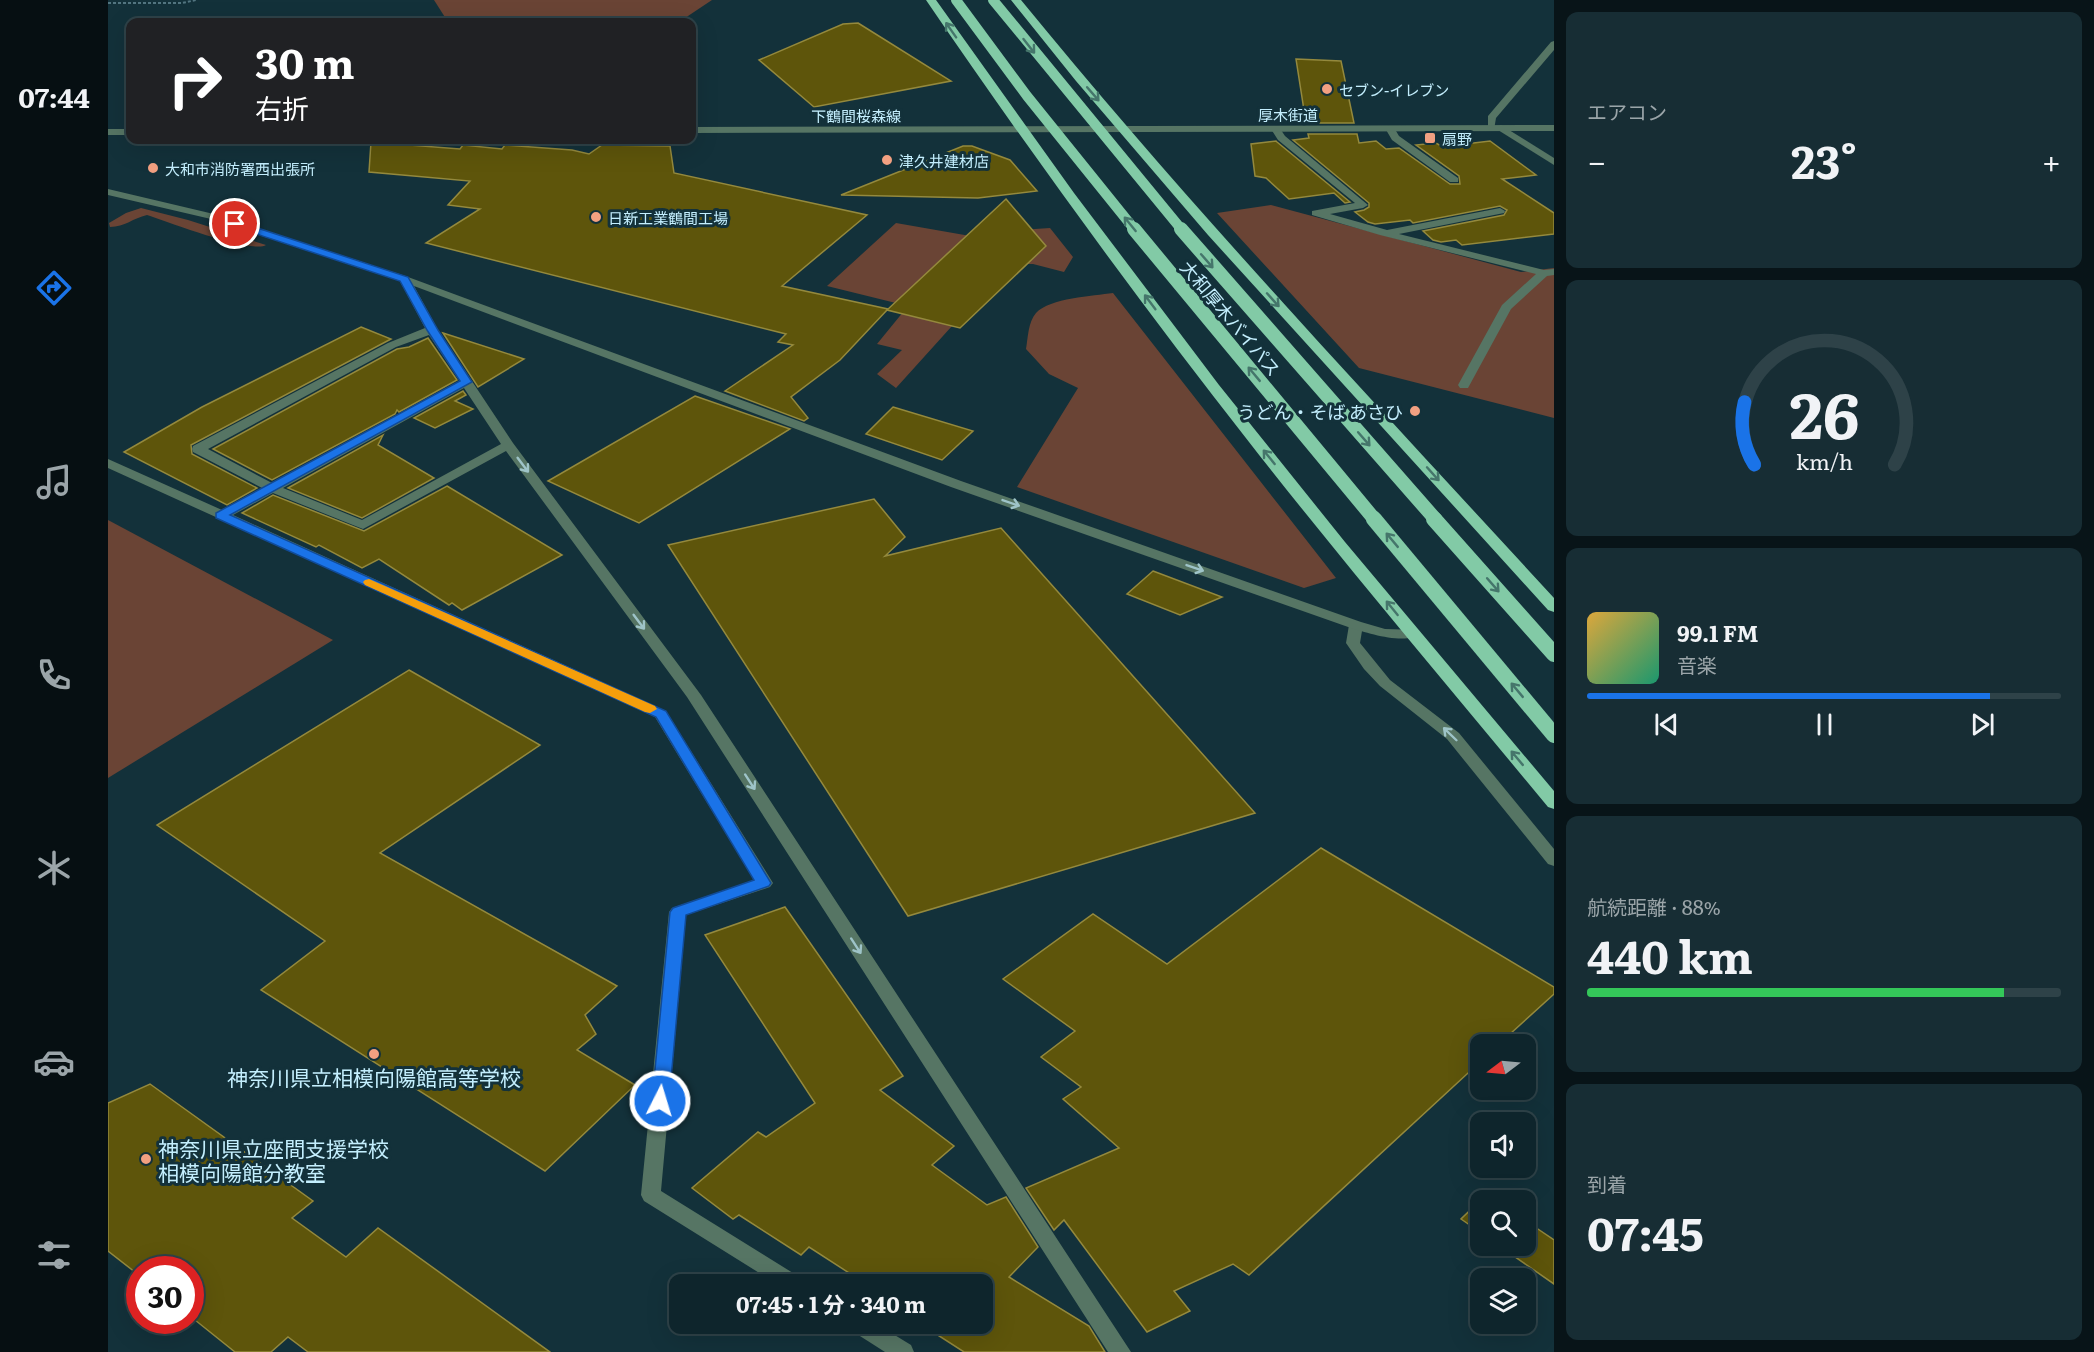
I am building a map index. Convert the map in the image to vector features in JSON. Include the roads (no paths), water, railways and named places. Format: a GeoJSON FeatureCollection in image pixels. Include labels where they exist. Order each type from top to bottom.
{"type":"FeatureCollection","features":[{"type":"Feature","properties":{"kind":"highway"},"geometry":{"type":"LineString","coordinates":[[931,0],[1021,129],[1215,389],[1554,803]]}},
{"type":"Feature","properties":{"kind":"highway","name":"大和厚木バイパス"},"geometry":{"type":"LineString","coordinates":[[956,0],[1027,96],[1160,261],[1554,735]]}},
{"type":"Feature","properties":{"kind":"highway","name":"大和厚木バイパス"},"geometry":{"type":"LineString","coordinates":[[993,0],[1068,96],[1207,261],[1554,654]]}},
{"type":"Feature","properties":{"kind":"highway"},"geometry":{"type":"LineString","coordinates":[[1016,0],[1072,70],[1235,259],[1554,607]]}},
{"type":"Feature","properties":{"kind":"street"},"geometry":{"type":"LineString","coordinates":[[1554,44],[1491,118],[1496,128],[1554,162]]}},
{"type":"Feature","properties":{"kind":"street"},"geometry":{"type":"LineString","coordinates":[[1390,128],[1395,138],[1454,180]]}},
{"type":"Feature","properties":{"kind":"street","name":"厚木街道"},"geometry":{"type":"LineString","coordinates":[[1021,129],[1554,128]]}},
{"type":"Feature","properties":{"kind":"street","name":"下鶴間桜森線"},"geometry":{"type":"LineString","coordinates":[[696,130],[1021,129]]}},
{"type":"Feature","properties":{"kind":"street"},"geometry":{"type":"LineString","coordinates":[[1276,129],[1281,138],[1363,206],[1316,213],[1384,233],[1549,272]]}},
{"type":"Feature","properties":{"kind":"street"},"geometry":{"type":"LineString","coordinates":[[108,132],[126,132]]}},
{"type":"Feature","properties":{"kind":"street"},"geometry":{"type":"LineString","coordinates":[[108,192],[214,217],[404,279],[956,484],[1356,625],[1384,633],[1413,633]]}},
{"type":"Feature","properties":{"kind":"street"},"geometry":{"type":"LineString","coordinates":[[1384,233],[1500,211]]}},
{"type":"Feature","properties":{"kind":"street"},"geometry":{"type":"LineString","coordinates":[[1464,385],[1506,307],[1549,272]]}},
{"type":"Feature","properties":{"kind":"street"},"geometry":{"type":"LineString","coordinates":[[404,279],[432,330],[508,445],[693,695],[1120,1352]]}},
{"type":"Feature","properties":{"kind":"street"},"geometry":{"type":"LineString","coordinates":[[432,330],[392,345],[198,449],[272,488],[363,525],[508,445]]}},
{"type":"Feature","properties":{"kind":"street"},"geometry":{"type":"LineString","coordinates":[[221,516],[467,382]]}},
{"type":"Feature","properties":{"kind":"street"},"geometry":{"type":"LineString","coordinates":[[108,463],[661,714],[764,883],[678,912],[651,1195],[778,1274]]}},
{"type":"Feature","properties":{"kind":"street"},"geometry":{"type":"LineString","coordinates":[[1356,625],[1353,643],[1369,666],[1385,683],[1453,736],[1554,860]]}},
{"type":"Feature","properties":{"kind":"street"},"geometry":{"type":"LineString","coordinates":[[874,1334],[903,1352]]}},
{"type":"Feature","properties":{"kind":"place","name":"セブン-イレブン"},"geometry":{"type":"Point","coordinates":[1327,89]}},
{"type":"Feature","properties":{"kind":"place","name":"扇野"},"geometry":{"type":"Point","coordinates":[1430,138]}},
{"type":"Feature","properties":{"kind":"place","name":"津久井建材店"},"geometry":{"type":"Point","coordinates":[887,160]}},
{"type":"Feature","properties":{"kind":"place","name":"大和市消防署西出張所"},"geometry":{"type":"Point","coordinates":[153,168]}},
{"type":"Feature","properties":{"kind":"place","name":"日新工業鶴間工場"},"geometry":{"type":"Point","coordinates":[596,217]}},
{"type":"Feature","properties":{"kind":"place","name":"うどん・そば あさひ"},"geometry":{"type":"Point","coordinates":[1415,411]}},
{"type":"Feature","properties":{"kind":"place","name":"神奈川県立相模向陽館高等学校"},"geometry":{"type":"Point","coordinates":[374,1054]}},
{"type":"Feature","properties":{"kind":"place","name":"神奈川県立座間支援学校 相模向陽館分教室"},"geometry":{"type":"Point","coordinates":[146,1159]}}]}
